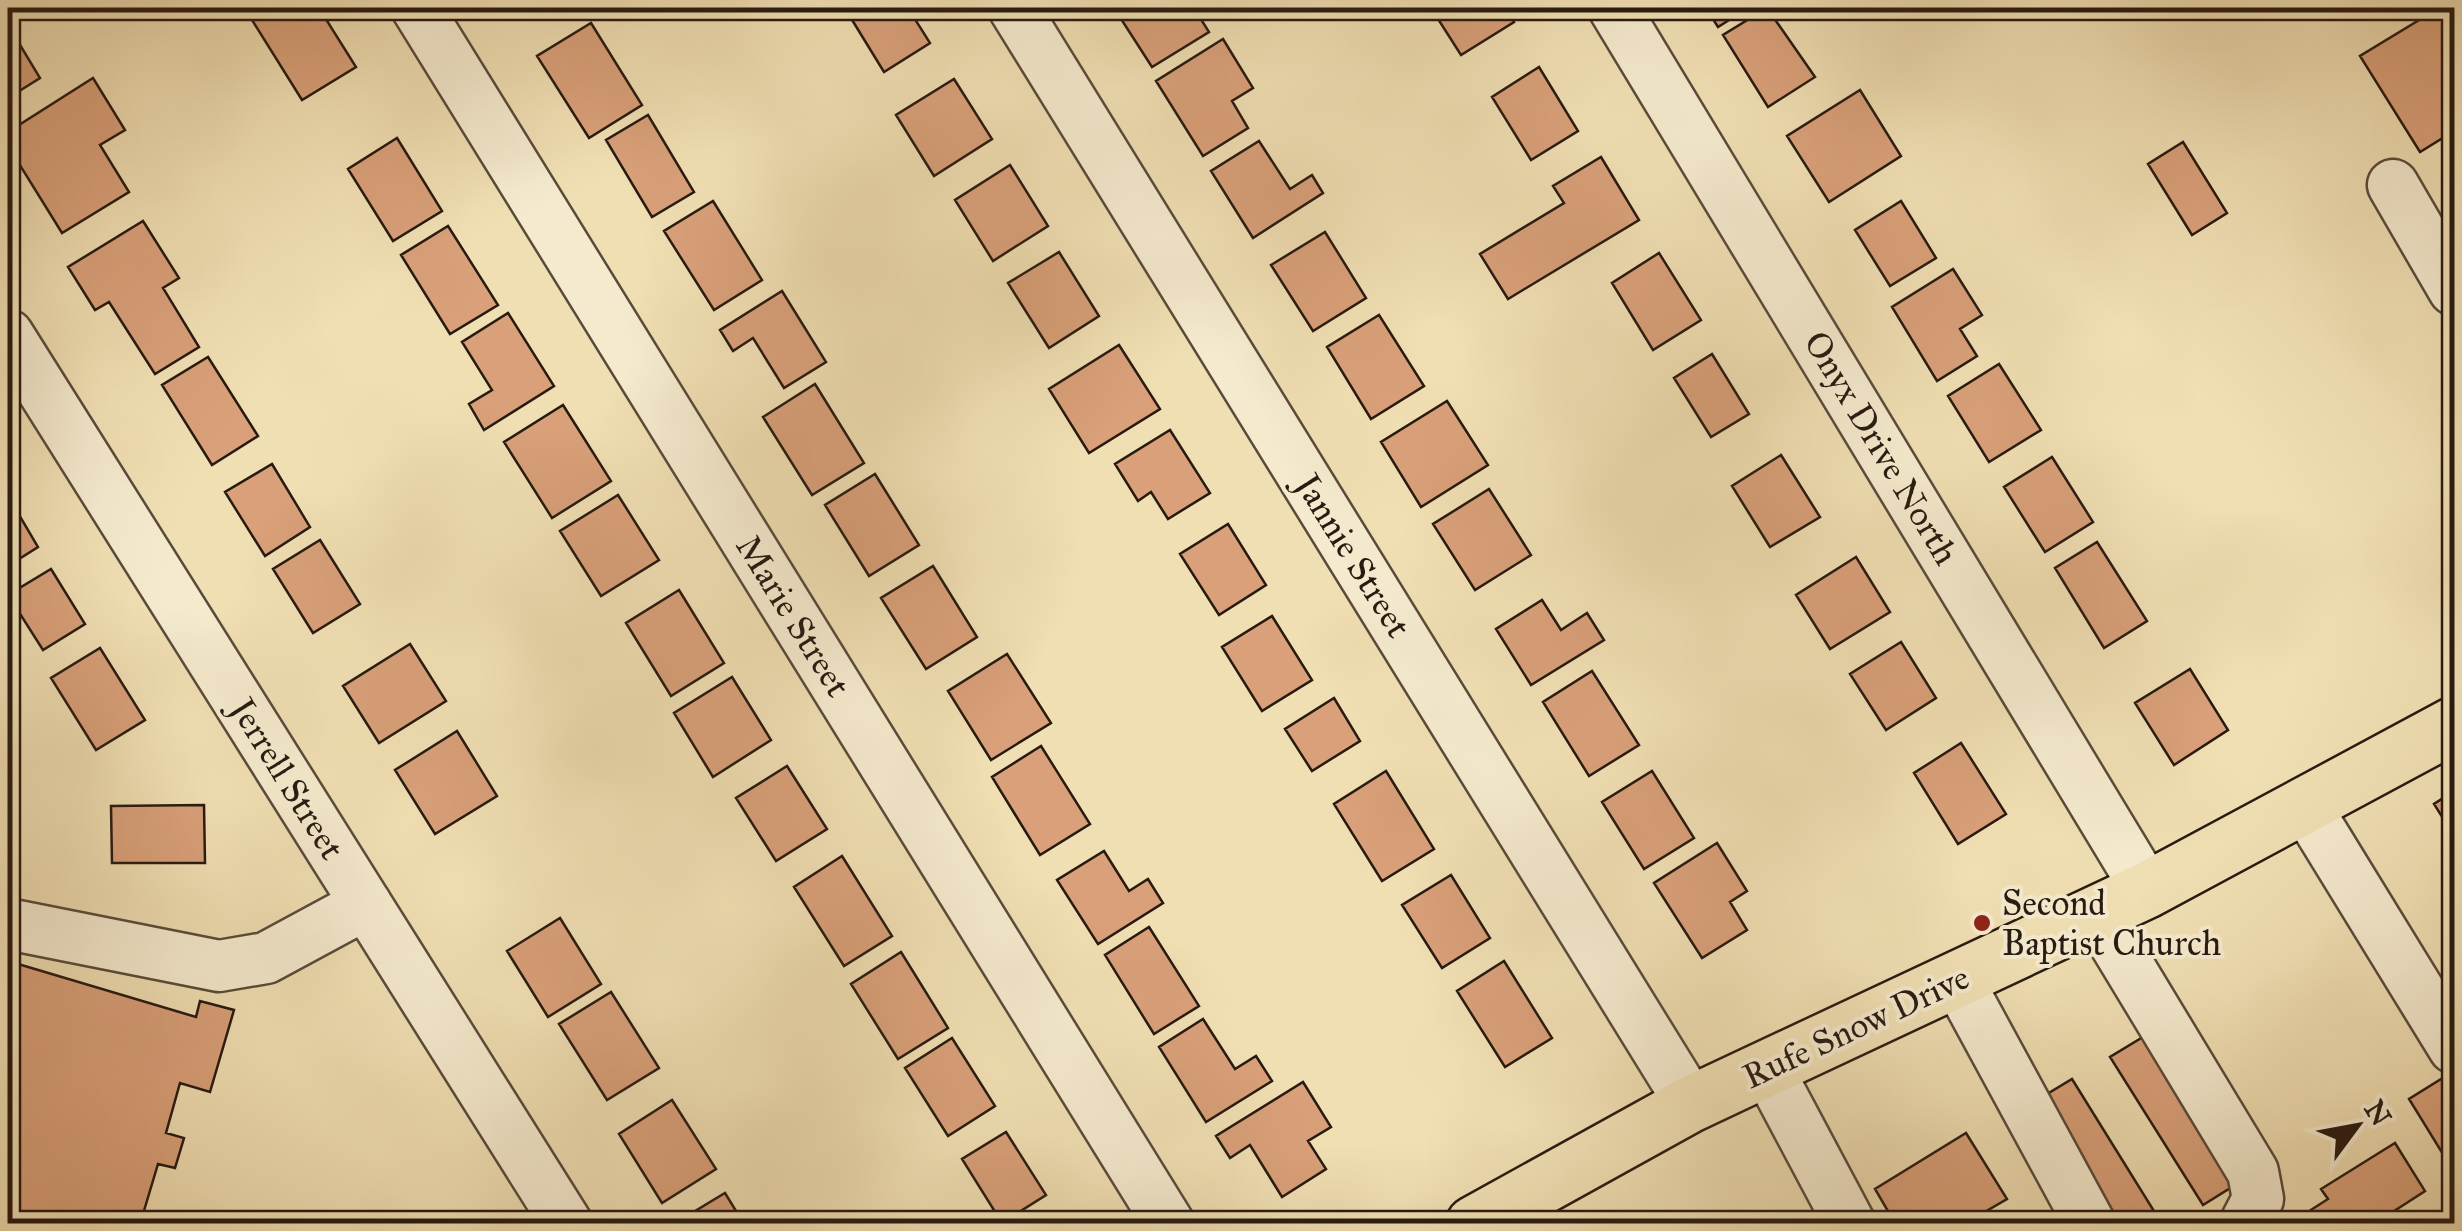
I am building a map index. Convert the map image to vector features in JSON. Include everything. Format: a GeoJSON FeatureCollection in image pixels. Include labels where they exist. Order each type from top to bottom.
{"type":"FeatureCollection","features":[{"type":"Feature","properties":{"kind":"main road","name":"Rufe Snow Drive"},"geometry":{"type":"LineString","coordinates":[[1474,1224],[1691,1104],[2147,890],[2454,724]]}},
{"type":"Feature","properties":{"kind":"street","name":"Marie Street"},"geometry":{"type":"LineString","coordinates":[[417,8],[1169,1224]]}},
{"type":"Feature","properties":{"kind":"street","name":"Jannie Street"},"geometry":{"type":"LineString","coordinates":[[1014,8],[1691,1104]]}},
{"type":"Feature","properties":{"kind":"street","name":"Onyx Drive North"},"geometry":{"type":"LineString","coordinates":[[1614,8],[2147,890]]}},
{"type":"Feature","properties":{"kind":"street"},"geometry":{"type":"LineString","coordinates":[[2392,185],[2454,290]]}},
{"type":"Feature","properties":{"kind":"street","name":"Jerrell Street"},"geometry":{"type":"LineString","coordinates":[[8,335],[567,1224]]}},
{"type":"Feature","properties":{"kind":"street"},"geometry":{"type":"LineString","coordinates":[[2306,807],[2454,1048]]}},
{"type":"Feature","properties":{"kind":"street"},"geometry":{"type":"LineString","coordinates":[[8,924],[219,966],[266,958],[366,904]]}},
{"type":"Feature","properties":{"kind":"street"},"geometry":{"type":"LineString","coordinates":[[2097,914],[2253,1172],[2258,1199],[2244,1224]]}},
{"type":"Feature","properties":{"kind":"street"},"geometry":{"type":"LineString","coordinates":[[1958,981],[2090,1224]]}},
{"type":"Feature","properties":{"kind":"street"},"geometry":{"type":"LineString","coordinates":[[1767,1068],[1828,1174],[1837,1219]]}},
{"type":"Feature","properties":{"kind":"building"},"geometry":{"type":"Polygon","coordinates":[[[255,8],[319,8],[356,67],[302,100],[247,12],[255,8]]]}},
{"type":"Feature","properties":{"kind":"building"},"geometry":{"type":"Polygon","coordinates":[[[908,8],[930,43],[884,72],[846,10],[908,8]]]}},
{"type":"Feature","properties":{"kind":"building"},"geometry":{"type":"Polygon","coordinates":[[[1114,8],[1194,8],[1209,32],[1152,67],[1114,8]]]}},
{"type":"Feature","properties":{"kind":"building"},"geometry":{"type":"Polygon","coordinates":[[[1431,8],[1505,8],[1514,22],[1461,55],[1431,8]]]}},
{"type":"Feature","properties":{"kind":"building"},"geometry":{"type":"Polygon","coordinates":[[[1706,8],[1748,8],[1718,27],[1706,8]]]}},
{"type":"Feature","properties":{"kind":"building"},"geometry":{"type":"Polygon","coordinates":[[[1767,8],[1815,77],[1768,107],[1723,35],[1767,8]]]}},
{"type":"Feature","properties":{"kind":"building"},"geometry":{"type":"Polygon","coordinates":[[[2439,8],[2454,32],[2454,131],[2420,152],[2360,56],[2439,8]]]}},
{"type":"Feature","properties":{"kind":"building"},"geometry":{"type":"Polygon","coordinates":[[[591,23],[642,105],[589,138],[537,56],[591,23]]]}},
{"type":"Feature","properties":{"kind":"building"},"geometry":{"type":"Polygon","coordinates":[[[8,25],[40,78],[8,98],[8,25]]]}},
{"type":"Feature","properties":{"kind":"building"},"geometry":{"type":"Polygon","coordinates":[[[1223,39],[1253,88],[1232,101],[1248,128],[1203,156],[1156,81],[1223,39]]]}},
{"type":"Feature","properties":{"kind":"building"},"geometry":{"type":"Polygon","coordinates":[[[1539,67],[1578,131],[1531,160],[1492,97],[1539,67]]]}},
{"type":"Feature","properties":{"kind":"building"},"geometry":{"type":"Polygon","coordinates":[[[93,78],[125,130],[100,145],[129,192],[62,233],[8,146],[8,132],[93,78]]]}},
{"type":"Feature","properties":{"kind":"building"},"geometry":{"type":"Polygon","coordinates":[[[954,79],[992,139],[934,176],[896,115],[954,79]]]}},
{"type":"Feature","properties":{"kind":"building"},"geometry":{"type":"Polygon","coordinates":[[[1860,90],[1901,156],[1829,202],[1787,136],[1860,90]]]}},
{"type":"Feature","properties":{"kind":"building"},"geometry":{"type":"Polygon","coordinates":[[[648,115],[694,192],[652,217],[606,140],[648,115]]]}},
{"type":"Feature","properties":{"kind":"building"},"geometry":{"type":"Polygon","coordinates":[[[397,138],[442,211],[393,241],[348,169],[397,138]]]}},
{"type":"Feature","properties":{"kind":"building"},"geometry":{"type":"Polygon","coordinates":[[[1259,141],[1290,189],[1312,175],[1323,193],[1253,238],[1211,171],[1259,141]]]}},
{"type":"Feature","properties":{"kind":"building"},"geometry":{"type":"Polygon","coordinates":[[[2183,142],[2227,213],[2192,235],[2148,164],[2183,142]]]}},
{"type":"Feature","properties":{"kind":"building"},"geometry":{"type":"Polygon","coordinates":[[[1601,157],[1639,220],[1508,299],[1480,254],[1564,203],[1553,186],[1601,157]]]}},
{"type":"Feature","properties":{"kind":"building"},"geometry":{"type":"Polygon","coordinates":[[[1010,165],[1048,226],[993,261],[955,200],[1010,165]]]}},
{"type":"Feature","properties":{"kind":"building"},"geometry":{"type":"Polygon","coordinates":[[[713,201],[762,280],[714,310],[664,231],[713,201]]]}},
{"type":"Feature","properties":{"kind":"building"},"geometry":{"type":"Polygon","coordinates":[[[1901,201],[1936,258],[1890,286],[1855,230],[1901,201]]]}},
{"type":"Feature","properties":{"kind":"building"},"geometry":{"type":"Polygon","coordinates":[[[143,221],[179,278],[163,288],[199,347],[155,374],[109,302],[95,310],[68,267],[143,221]]]}},
{"type":"Feature","properties":{"kind":"building"},"geometry":{"type":"Polygon","coordinates":[[[448,226],[498,305],[450,334],[401,255],[448,226]]]}},
{"type":"Feature","properties":{"kind":"building"},"geometry":{"type":"Polygon","coordinates":[[[1325,232],[1366,298],[1313,331],[1271,265],[1325,232]]]}},
{"type":"Feature","properties":{"kind":"building"},"geometry":{"type":"Polygon","coordinates":[[[1059,252],[1099,316],[1049,348],[1008,283],[1059,252]]]}},
{"type":"Feature","properties":{"kind":"building"},"geometry":{"type":"Polygon","coordinates":[[[1659,253],[1701,320],[1653,350],[1612,283],[1659,253]]]}},
{"type":"Feature","properties":{"kind":"building"},"geometry":{"type":"Polygon","coordinates":[[[1953,269],[1982,315],[1960,329],[1977,356],[1937,381],[1892,307],[1953,269]]]}},
{"type":"Feature","properties":{"kind":"building"},"geometry":{"type":"Polygon","coordinates":[[[782,291],[826,362],[784,388],[753,338],[733,351],[720,330],[782,291]]]}},
{"type":"Feature","properties":{"kind":"building"},"geometry":{"type":"Polygon","coordinates":[[[508,313],[554,386],[484,430],[469,404],[492,390],[462,342],[508,313]]]}},
{"type":"Feature","properties":{"kind":"building"},"geometry":{"type":"Polygon","coordinates":[[[1379,315],[1424,386],[1371,419],[1327,347],[1379,315]]]}},
{"type":"Feature","properties":{"kind":"building"},"geometry":{"type":"Polygon","coordinates":[[[1119,345],[1160,409],[1089,453],[1049,389],[1119,345]]]}},
{"type":"Feature","properties":{"kind":"building"},"geometry":{"type":"Polygon","coordinates":[[[1712,354],[1749,414],[1711,437],[1674,378],[1712,354]]]}},
{"type":"Feature","properties":{"kind":"building"},"geometry":{"type":"Polygon","coordinates":[[[208,357],[258,436],[212,465],[162,385],[208,357]]]}},
{"type":"Feature","properties":{"kind":"building"},"geometry":{"type":"Polygon","coordinates":[[[1999,364],[2041,430],[1989,462],[1948,396],[1999,364]]]}},
{"type":"Feature","properties":{"kind":"building"},"geometry":{"type":"Polygon","coordinates":[[[815,384],[864,463],[812,495],[763,417],[815,384]]]}},
{"type":"Feature","properties":{"kind":"building"},"geometry":{"type":"Polygon","coordinates":[[[1447,401],[1488,465],[1421,507],[1381,442],[1447,401]]]}},
{"type":"Feature","properties":{"kind":"building"},"geometry":{"type":"Polygon","coordinates":[[[563,405],[611,481],[552,518],[504,442],[563,405]]]}},
{"type":"Feature","properties":{"kind":"building"},"geometry":{"type":"Polygon","coordinates":[[[1170,430],[1210,493],[1168,519],[1151,492],[1138,501],[1115,464],[1170,430]]]}},
{"type":"Feature","properties":{"kind":"building"},"geometry":{"type":"Polygon","coordinates":[[[1781,455],[1820,517],[1770,547],[1732,486],[1781,455]]]}},
{"type":"Feature","properties":{"kind":"building"},"geometry":{"type":"Polygon","coordinates":[[[2052,457],[2093,522],[2045,552],[2004,487],[2052,457]]]}},
{"type":"Feature","properties":{"kind":"building"},"geometry":{"type":"Polygon","coordinates":[[[272,464],[310,527],[265,556],[225,492],[272,464]]]}},
{"type":"Feature","properties":{"kind":"building"},"geometry":{"type":"Polygon","coordinates":[[[875,474],[919,545],[869,576],[825,505],[875,474]]]}},
{"type":"Feature","properties":{"kind":"building"},"geometry":{"type":"Polygon","coordinates":[[[1489,489],[1531,555],[1475,590],[1433,524],[1489,489]]]}},
{"type":"Feature","properties":{"kind":"building"},"geometry":{"type":"Polygon","coordinates":[[[618,495],[659,560],[601,596],[560,531],[618,495]]]}},
{"type":"Feature","properties":{"kind":"building"},"geometry":{"type":"Polygon","coordinates":[[[8,496],[38,547],[8,566],[8,496]]]}},
{"type":"Feature","properties":{"kind":"building"},"geometry":{"type":"Polygon","coordinates":[[[1228,524],[1266,585],[1219,615],[1180,554],[1228,524]]]}},
{"type":"Feature","properties":{"kind":"building"},"geometry":{"type":"Polygon","coordinates":[[[320,540],[360,604],[313,633],[273,569],[320,540]]]}},
{"type":"Feature","properties":{"kind":"building"},"geometry":{"type":"Polygon","coordinates":[[[2097,542],[2147,621],[2104,648],[2055,568],[2097,542]]]}},
{"type":"Feature","properties":{"kind":"building"},"geometry":{"type":"Polygon","coordinates":[[[1856,557],[1890,612],[1830,649],[1796,595],[1856,557]]]}},
{"type":"Feature","properties":{"kind":"building"},"geometry":{"type":"Polygon","coordinates":[[[933,566],[977,637],[926,669],[881,598],[933,566]]]}},
{"type":"Feature","properties":{"kind":"building"},"geometry":{"type":"Polygon","coordinates":[[[51,569],[85,624],[43,650],[8,595],[51,569]]]}},
{"type":"Feature","properties":{"kind":"building"},"geometry":{"type":"Polygon","coordinates":[[[679,590],[724,663],[671,696],[626,623],[679,590]]]}},
{"type":"Feature","properties":{"kind":"building"},"geometry":{"type":"Polygon","coordinates":[[[1542,600],[1561,630],[1587,613],[1604,640],[1531,685],[1496,629],[1542,600]]]}},
{"type":"Feature","properties":{"kind":"building"},"geometry":{"type":"Polygon","coordinates":[[[1272,616],[1312,680],[1262,711],[1222,647],[1272,616]]]}},
{"type":"Feature","properties":{"kind":"building"},"geometry":{"type":"Polygon","coordinates":[[[1901,642],[1936,698],[1886,730],[1850,674],[1901,642]]]}},
{"type":"Feature","properties":{"kind":"building"},"geometry":{"type":"Polygon","coordinates":[[[410,644],[446,701],[379,743],[343,686],[410,644]]]}},
{"type":"Feature","properties":{"kind":"building"},"geometry":{"type":"Polygon","coordinates":[[[100,648],[145,720],[96,750],[51,678],[100,648]]]}},
{"type":"Feature","properties":{"kind":"building"},"geometry":{"type":"Polygon","coordinates":[[[1007,654],[1051,723],[991,760],[948,691],[1007,654]]]}},
{"type":"Feature","properties":{"kind":"building"},"geometry":{"type":"Polygon","coordinates":[[[2190,669],[2228,730],[2174,765],[2135,703],[2190,669]]]}},
{"type":"Feature","properties":{"kind":"building"},"geometry":{"type":"Polygon","coordinates":[[[1592,671],[1639,745],[1589,776],[1543,702],[1592,671]]]}},
{"type":"Feature","properties":{"kind":"building"},"geometry":{"type":"Polygon","coordinates":[[[732,677],[771,740],[713,777],[674,713],[732,677]]]}},
{"type":"Feature","properties":{"kind":"building"},"geometry":{"type":"Polygon","coordinates":[[[1334,698],[1360,741],[1312,771],[1285,729],[1334,698]]]}},
{"type":"Feature","properties":{"kind":"building"},"geometry":{"type":"Polygon","coordinates":[[[457,731],[497,796],[435,834],[395,770],[457,731]]]}},
{"type":"Feature","properties":{"kind":"building"},"geometry":{"type":"Polygon","coordinates":[[[1961,743],[2006,814],[1958,844],[1914,773],[1961,743]]]}},
{"type":"Feature","properties":{"kind":"building"},"geometry":{"type":"Polygon","coordinates":[[[1041,746],[1090,824],[1040,855],[992,777],[1041,746]]]}},
{"type":"Feature","properties":{"kind":"building"},"geometry":{"type":"Polygon","coordinates":[[[787,766],[827,829],[776,861],[736,798],[787,766]]]}},
{"type":"Feature","properties":{"kind":"building"},"geometry":{"type":"Polygon","coordinates":[[[1386,771],[1434,849],[1382,881],[1334,804],[1386,771]]]}},
{"type":"Feature","properties":{"kind":"building"},"geometry":{"type":"Polygon","coordinates":[[[1652,771],[1694,838],[1644,869],[1602,802],[1652,771]]]}},
{"type":"Feature","properties":{"kind":"building"},"geometry":{"type":"Polygon","coordinates":[[[2454,791],[2454,836],[2434,804],[2454,791]]]}},
{"type":"Feature","properties":{"kind":"building"},"geometry":{"type":"Polygon","coordinates":[[[204,805],[205,863],[112,863],[111,806],[204,805]]]}},
{"type":"Feature","properties":{"kind":"building"},"geometry":{"type":"Polygon","coordinates":[[[1717,843],[1747,891],[1730,902],[1747,930],[1702,958],[1654,883],[1717,843]]]}},
{"type":"Feature","properties":{"kind":"building"},"geometry":{"type":"Polygon","coordinates":[[[1104,851],[1129,891],[1148,879],[1163,903],[1098,944],[1057,880],[1104,851]]]}},
{"type":"Feature","properties":{"kind":"building"},"geometry":{"type":"Polygon","coordinates":[[[842,856],[892,936],[844,966],[794,887],[842,856]]]}},
{"type":"Feature","properties":{"kind":"building"},"geometry":{"type":"Polygon","coordinates":[[[1451,875],[1490,938],[1442,968],[1402,905],[1451,875]]]}},
{"type":"Feature","properties":{"kind":"building"},"geometry":{"type":"Polygon","coordinates":[[[560,918],[601,984],[548,1017],[507,951],[560,918]]]}},
{"type":"Feature","properties":{"kind":"building"},"geometry":{"type":"Polygon","coordinates":[[[1149,927],[1199,1006],[1154,1034],[1105,955],[1149,927]]]}},
{"type":"Feature","properties":{"kind":"building"},"geometry":{"type":"Polygon","coordinates":[[[901,952],[948,1028],[898,1059],[851,984],[901,952]]]}},
{"type":"Feature","properties":{"kind":"building"},"geometry":{"type":"Polygon","coordinates":[[[8,961],[196,1017],[200,1001],[234,1010],[210,1092],[180,1083],[166,1133],[184,1138],[175,1168],[158,1164],[140,1224],[8,1224],[8,961]]]}},
{"type":"Feature","properties":{"kind":"building"},"geometry":{"type":"Polygon","coordinates":[[[1504,961],[1552,1038],[1505,1067],[1457,991],[1504,961]]]}},
{"type":"Feature","properties":{"kind":"building"},"geometry":{"type":"Polygon","coordinates":[[[611,992],[659,1068],[607,1100],[559,1024],[611,992]]]}},
{"type":"Feature","properties":{"kind":"building"},"geometry":{"type":"Polygon","coordinates":[[[1203,1019],[1235,1069],[1256,1056],[1272,1081],[1206,1122],[1159,1047],[1203,1019]]]}},
{"type":"Feature","properties":{"kind":"building"},"geometry":{"type":"Polygon","coordinates":[[[2143,1037],[2235,1185],[2203,1205],[2110,1057],[2143,1037]]]}},
{"type":"Feature","properties":{"kind":"building"},"geometry":{"type":"Polygon","coordinates":[[[952,1038],[995,1106],[948,1136],[905,1068],[952,1038]]]}},
{"type":"Feature","properties":{"kind":"building"},"geometry":{"type":"Polygon","coordinates":[[[2454,1071],[2454,1172],[2409,1099],[2454,1071]]]}},
{"type":"Feature","properties":{"kind":"building"},"geometry":{"type":"Polygon","coordinates":[[[2072,1079],[2162,1224],[2117,1224],[2039,1099],[2072,1079]]]}},
{"type":"Feature","properties":{"kind":"building"},"geometry":{"type":"Polygon","coordinates":[[[1303,1082],[1331,1127],[1308,1141],[1326,1169],[1282,1197],[1250,1145],[1230,1158],[1216,1136],[1303,1082]]]}},
{"type":"Feature","properties":{"kind":"building"},"geometry":{"type":"Polygon","coordinates":[[[672,1100],[716,1169],[662,1203],[619,1134],[672,1100]]]}},
{"type":"Feature","properties":{"kind":"building"},"geometry":{"type":"Polygon","coordinates":[[[1006,1132],[1046,1195],[1002,1223],[962,1159],[1006,1132]]]}},
{"type":"Feature","properties":{"kind":"building"},"geometry":{"type":"Polygon","coordinates":[[[1966,1133],[2007,1199],[1971,1220],[1973,1224],[1884,1224],[1892,1218],[1875,1189],[1966,1133]]]}},
{"type":"Feature","properties":{"kind":"building"},"geometry":{"type":"Polygon","coordinates":[[[2395,1143],[2425,1191],[2374,1224],[2289,1224],[2328,1199],[2321,1189],[2395,1143]]]}},
{"type":"Feature","properties":{"kind":"building"},"geometry":{"type":"Polygon","coordinates":[[[725,1193],[744,1224],[678,1224],[677,1222],[725,1193]]]}},
{"type":"Feature","properties":{"kind":"place","name":"Second Baptist Church"},"geometry":{"type":"Point","coordinates":[1982,923]}}]}
